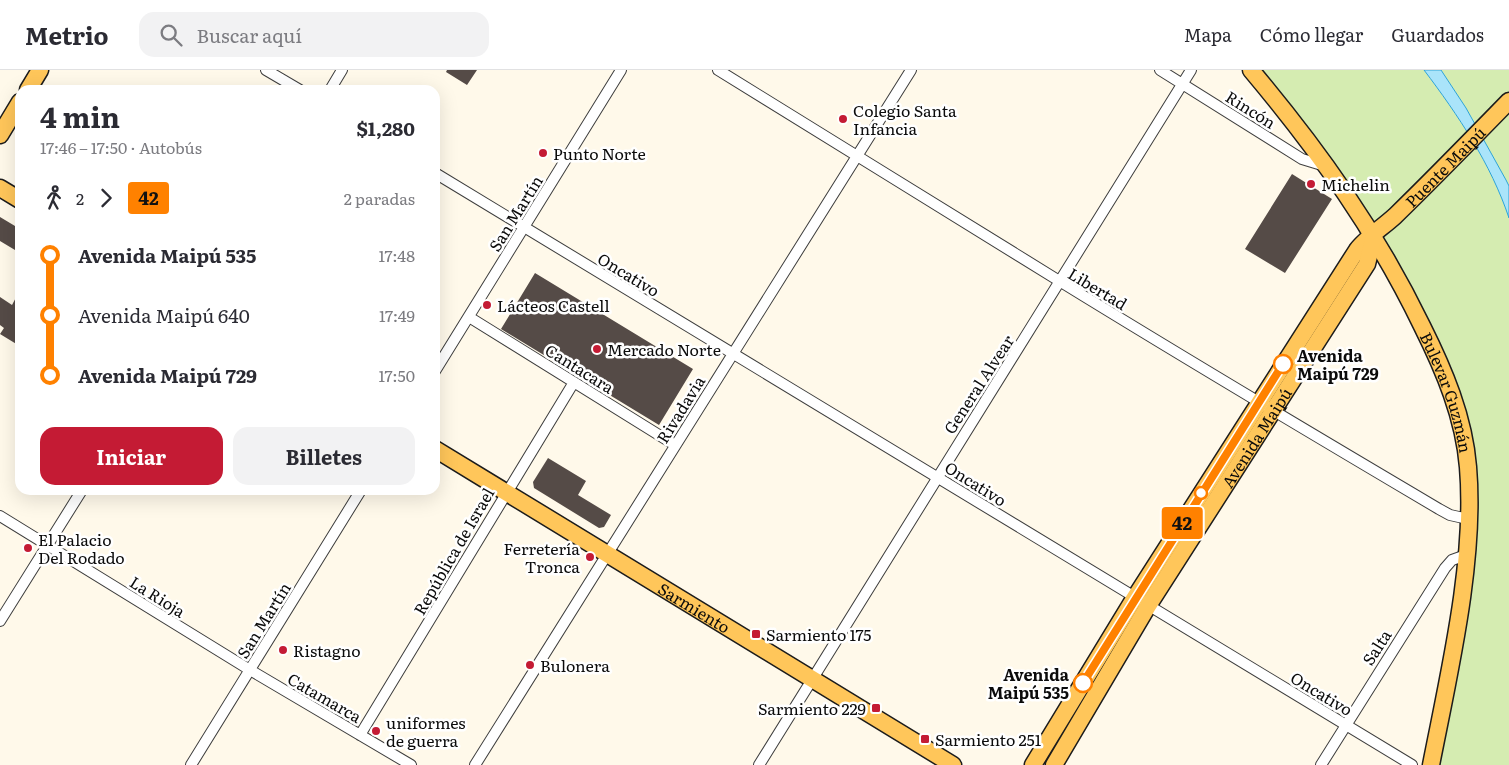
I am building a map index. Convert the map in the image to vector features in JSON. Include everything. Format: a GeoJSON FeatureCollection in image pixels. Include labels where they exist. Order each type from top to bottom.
{"type":"FeatureCollection","features":[{"type":"Feature","properties":{"kind":"main road"},"geometry":{"type":"LineString","coordinates":[[31,85],[40,70]]}},
{"type":"Feature","properties":{"kind":"main road","name":"Bulevar Guzmán"},"geometry":{"type":"LineString","coordinates":[[1251,70],[1328,168],[1374,236],[1426,334],[1453,399],[1461,424],[1468,466],[1466,556],[1452,654],[1432,765]]}},
{"type":"Feature","properties":{"kind":"main road","name":"Puente Maipú"},"geometry":{"type":"LineString","coordinates":[[1402,209],[1509,101]]}},
{"type":"Feature","properties":{"kind":"main road"},"geometry":{"type":"LineString","coordinates":[[0,135],[15,110]]}},
{"type":"Feature","properties":{"kind":"main road"},"geometry":{"type":"LineString","coordinates":[[0,188],[15,197]]}},
{"type":"Feature","properties":{"kind":"main road","name":"Avenida Maipú"},"geometry":{"type":"LineString","coordinates":[[1054,765],[1141,602],[1259,402],[1362,243],[1374,236],[1402,209]]}},
{"type":"Feature","properties":{"kind":"main road","name":"Avenida Maipú"},"geometry":{"type":"LineString","coordinates":[[1033,765],[1141,602],[1273,410],[1367,264],[1374,236]]}},
{"type":"Feature","properties":{"kind":"main road","name":"Sarmiento"},"geometry":{"type":"LineString","coordinates":[[440,452],[953,765]]}},
{"type":"Feature","properties":{"kind":"street"},"geometry":{"type":"LineString","coordinates":[[266,70],[292,85]]}},
{"type":"Feature","properties":{"kind":"street"},"geometry":{"type":"LineString","coordinates":[[333,85],[342,70]]}},
{"type":"Feature","properties":{"kind":"street","name":"San Martín"},"geometry":{"type":"LineString","coordinates":[[440,363],[622,70]]}},
{"type":"Feature","properties":{"kind":"street","name":"Libertad"},"geometry":{"type":"LineString","coordinates":[[718,70],[857,154],[1060,282],[1259,402],[1450,516],[1468,520]]}},
{"type":"Feature","properties":{"kind":"street","name":"Rivadavia"},"geometry":{"type":"LineString","coordinates":[[475,765],[911,70]]}},
{"type":"Feature","properties":{"kind":"street","name":"Rincón"},"geometry":{"type":"LineString","coordinates":[[1160,70],[1302,159],[1328,168]]}},
{"type":"Feature","properties":{"kind":"street","name":"General Alvear"},"geometry":{"type":"LineString","coordinates":[[759,765],[936,477],[1060,282],[1191,70]]}},
{"type":"Feature","properties":{"kind":"street","name":"Oncativo"},"geometry":{"type":"LineString","coordinates":[[440,176],[1412,765]]}},
{"type":"Feature","properties":{"kind":"street","name":"Cantacara"},"geometry":{"type":"LineString","coordinates":[[469,317],[675,445]]}},
{"type":"Feature","properties":{"kind":"street","name":"República de Israel"},"geometry":{"type":"LineString","coordinates":[[360,735],[418,641],[505,492],[574,382]]}},
{"type":"Feature","properties":{"kind":"street"},"geometry":{"type":"LineString","coordinates":[[0,621],[79,495]]}},
{"type":"Feature","properties":{"kind":"street","name":"San Martín"},"geometry":{"type":"LineString","coordinates":[[191,765],[358,495]]}},
{"type":"Feature","properties":{"kind":"street","name":"La Rioja"},"geometry":{"type":"LineString","coordinates":[[0,516],[250,670]]}},
{"type":"Feature","properties":{"kind":"street","name":"Salta"},"geometry":{"type":"LineString","coordinates":[[1320,765],[1445,568],[1452,560],[1466,556]]}},
{"type":"Feature","properties":{"kind":"street","name":"Catamarca"},"geometry":{"type":"LineString","coordinates":[[250,670],[411,765]]}},
{"type":"Feature","properties":{"kind":"green space"},"geometry":{"type":"Polygon","coordinates":[[[1251,70],[1424,70],[1483,159],[1502,198],[1509,218],[1509,765],[1431,765],[1463,581],[1466,448],[1409,300],[1251,70]]]}},
{"type":"Feature","properties":{"kind":"green space"},"geometry":{"type":"Polygon","coordinates":[[[1441,70],[1509,70],[1509,186],[1466,108],[1441,70]]]}},
{"type":"Feature","properties":{"kind":"water"},"geometry":{"type":"Polygon","coordinates":[[[1424,70],[1441,70],[1466,108],[1509,186],[1509,218],[1502,198],[1483,159],[1424,70]]]}},
{"type":"Feature","properties":{"kind":"building"},"geometry":{"type":"Polygon","coordinates":[[[447,70],[477,70],[467,85],[446,72],[447,70]]]}},
{"type":"Feature","properties":{"kind":"building"},"geometry":{"type":"Polygon","coordinates":[[[1292,174],[1332,199],[1285,273],[1245,249],[1292,174]]]}},
{"type":"Feature","properties":{"kind":"building"},"geometry":{"type":"Polygon","coordinates":[[[0,217],[15,226],[15,250],[0,241],[0,217]]]}},
{"type":"Feature","properties":{"kind":"building","name":"Mercado Norte"},"geometry":{"type":"Polygon","coordinates":[[[535,273],[693,369],[659,425],[501,329],[535,273]]]}},
{"type":"Feature","properties":{"kind":"building"},"geometry":{"type":"Polygon","coordinates":[[[0,297],[12,305],[15,299],[15,343],[0,334],[4,328],[0,325],[0,297]]]}},
{"type":"Feature","properties":{"kind":"building"},"geometry":{"type":"Polygon","coordinates":[[[548,458],[586,481],[578,495],[611,515],[604,527],[599,528],[534,488],[533,482],[548,458]]]}},
{"type":"Feature","properties":{"kind":"bus line","name":"42"},"geometry":{"type":"LineString","coordinates":[[1083,683],[1134,598],[1283,364]]}},
{"type":"Feature","properties":{"kind":"place","name":"Colegio Santa Infancia"},"geometry":{"type":"Point","coordinates":[843,119]}},
{"type":"Feature","properties":{"kind":"place","name":"Punto Norte"},"geometry":{"type":"Point","coordinates":[543,153]}},
{"type":"Feature","properties":{"kind":"place","name":"Michelin"},"geometry":{"type":"Point","coordinates":[1311,184]}},
{"type":"Feature","properties":{"kind":"place","name":"Lácteos Castell"},"geometry":{"type":"Point","coordinates":[487,305]}},
{"type":"Feature","properties":{"kind":"place","name":"Mercado Norte"},"geometry":{"type":"Point","coordinates":[597,349]}},
{"type":"Feature","properties":{"kind":"place","name":"Avenida Maipú 729"},"geometry":{"type":"Point","coordinates":[1283,364]}},
{"type":"Feature","properties":{"kind":"place","name":"El Palacio Del Rodado"},"geometry":{"type":"Point","coordinates":[28,548]}},
{"type":"Feature","properties":{"kind":"place","name":"Ferretería Tronca"},"geometry":{"type":"Point","coordinates":[590,557]}},
{"type":"Feature","properties":{"kind":"place","name":"Sarmiento 175"},"geometry":{"type":"Point","coordinates":[756,634]}},
{"type":"Feature","properties":{"kind":"place","name":"Ristagno"},"geometry":{"type":"Point","coordinates":[283,650]}},
{"type":"Feature","properties":{"kind":"place","name":"Bulonera"},"geometry":{"type":"Point","coordinates":[530,665]}},
{"type":"Feature","properties":{"kind":"place","name":"Avenida Maipú 535"},"geometry":{"type":"Point","coordinates":[1083,683]}},
{"type":"Feature","properties":{"kind":"place","name":"Sarmiento 229"},"geometry":{"type":"Point","coordinates":[876,708]}},
{"type":"Feature","properties":{"kind":"place","name":"uniformes de guerra"},"geometry":{"type":"Point","coordinates":[376,731]}},
{"type":"Feature","properties":{"kind":"place","name":"Sarmiento 251"},"geometry":{"type":"Point","coordinates":[925,739]}}]}
